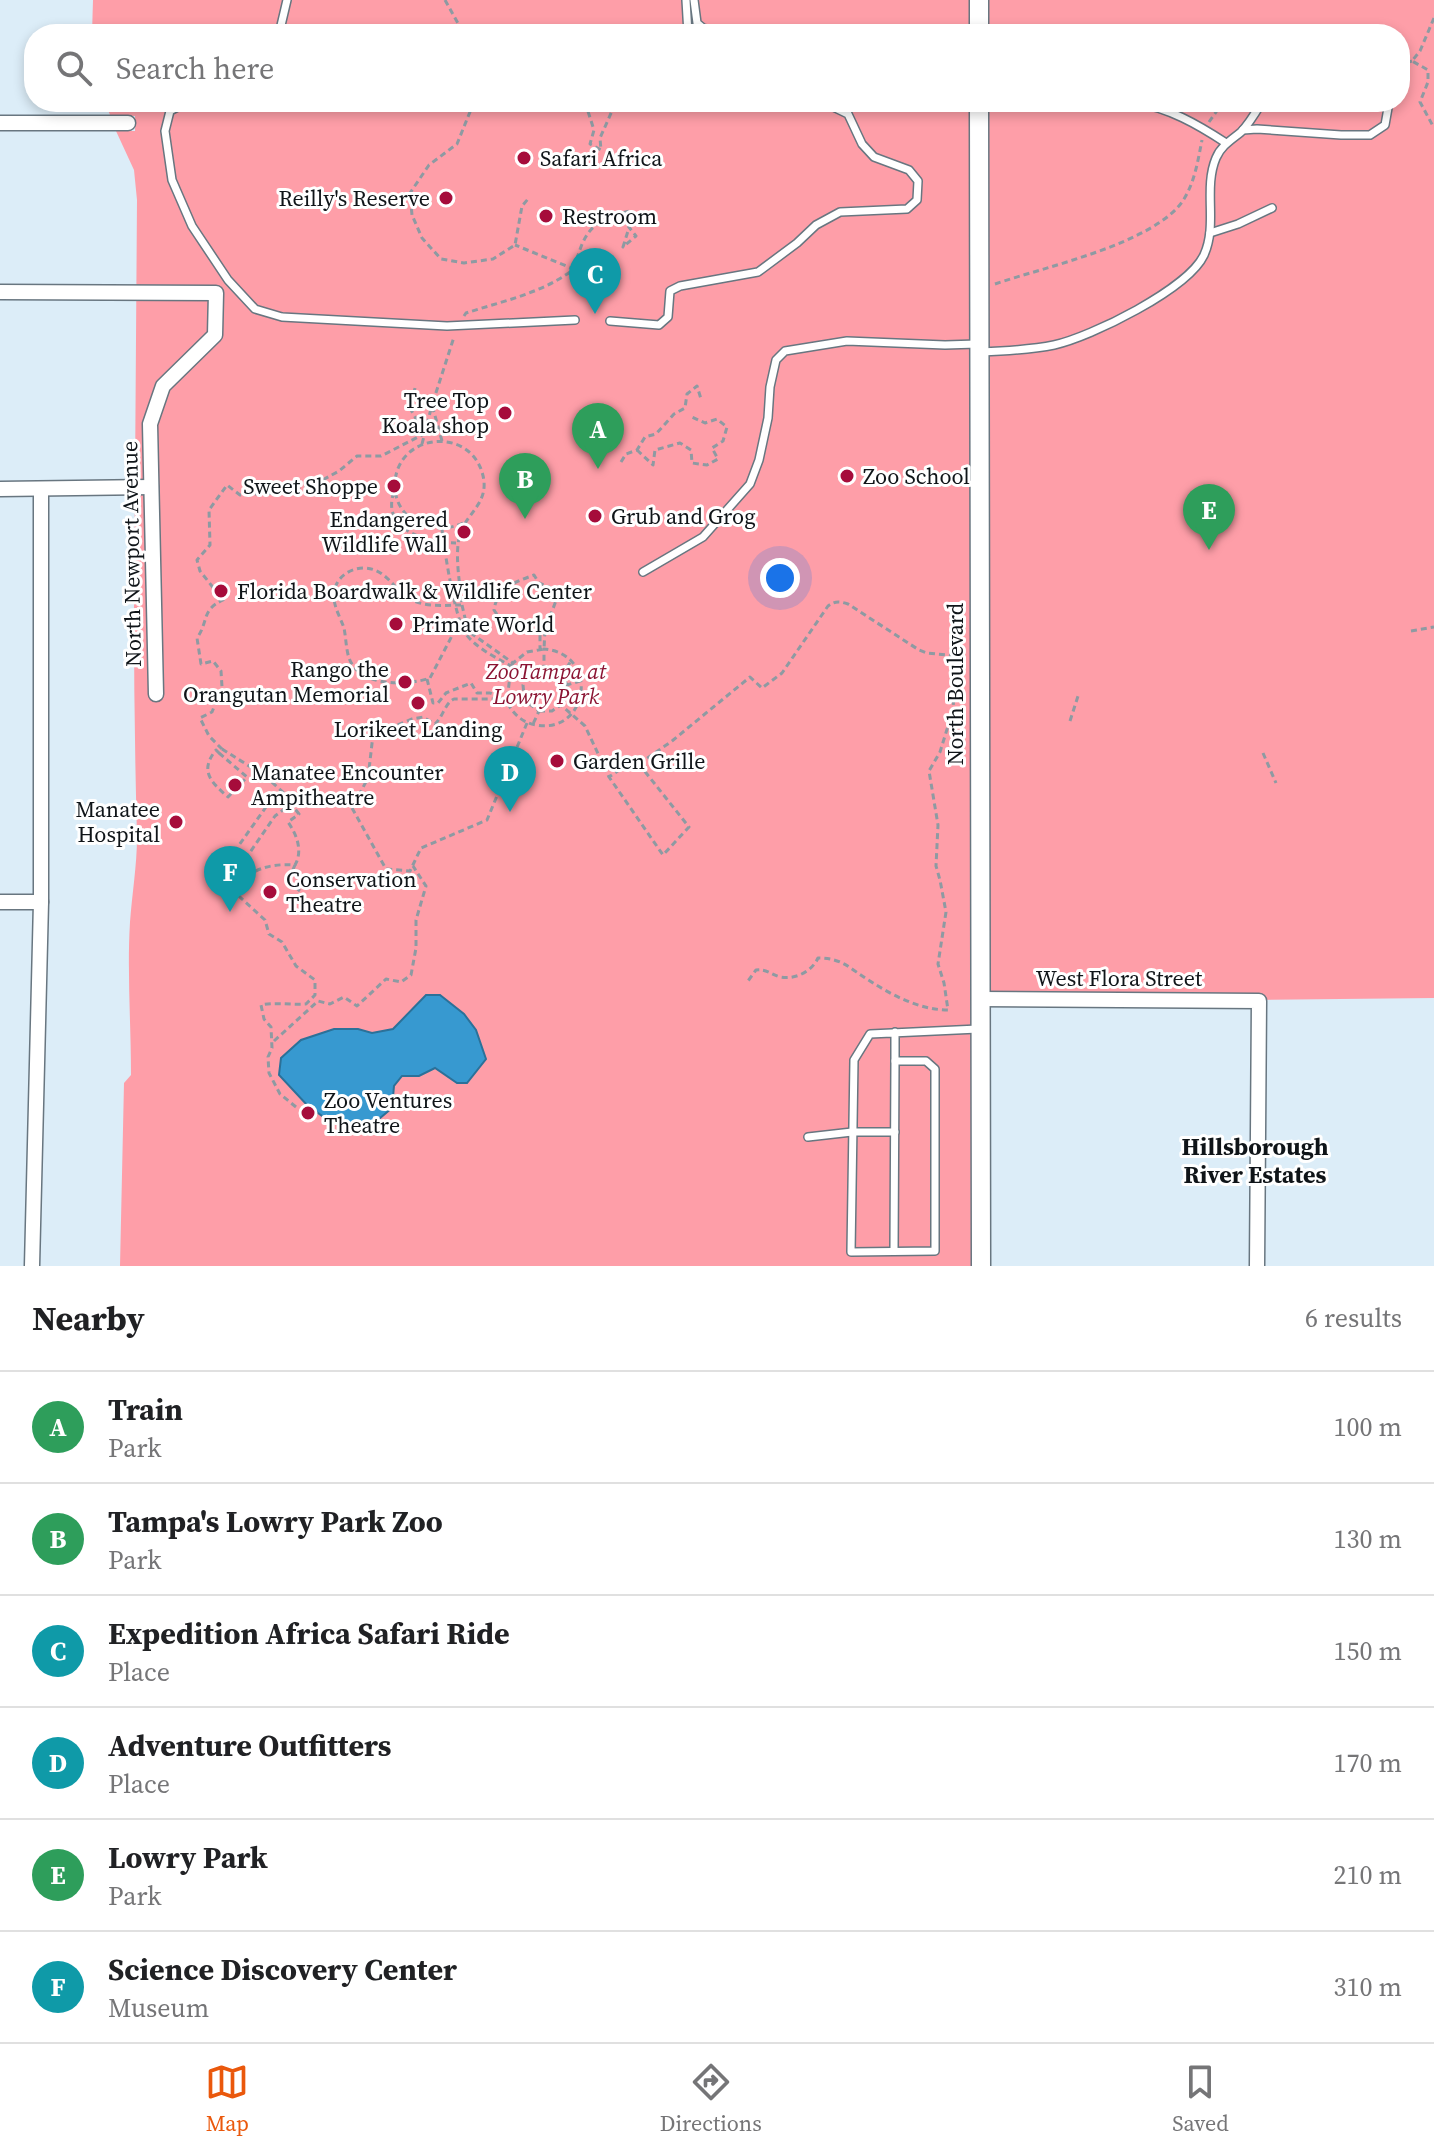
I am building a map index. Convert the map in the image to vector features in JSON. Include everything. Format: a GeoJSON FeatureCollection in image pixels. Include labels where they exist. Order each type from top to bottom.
{"type":"FeatureCollection","features":[{"type":"Feature","properties":{"kind":"street"},"geometry":{"type":"LineString","coordinates":[[979,0],[979,24]]}},
{"type":"Feature","properties":{"kind":"street","name":"North Boulevard"},"geometry":{"type":"LineString","coordinates":[[979,112],[981,1266]]}},
{"type":"Feature","properties":{"kind":"street"},"geometry":{"type":"LineString","coordinates":[[0,123],[128,123]]}},
{"type":"Feature","properties":{"kind":"street","name":"North Newport Avenue"},"geometry":{"type":"LineString","coordinates":[[0,292],[216,293],[215,335],[163,386],[150,424],[156,694]]}},
{"type":"Feature","properties":{"kind":"street"},"geometry":{"type":"LineString","coordinates":[[0,489],[151,487]]}},
{"type":"Feature","properties":{"kind":"street"},"geometry":{"type":"LineString","coordinates":[[32,1266],[41,902],[41,489]]}},
{"type":"Feature","properties":{"kind":"street"},"geometry":{"type":"LineString","coordinates":[[0,902],[41,902]]}},
{"type":"Feature","properties":{"kind":"street","name":"West Flora Street"},"geometry":{"type":"LineString","coordinates":[[979,999],[1259,1001],[1257,1266]]}},
{"type":"Feature","properties":{"kind":"lane"},"geometry":{"type":"LineString","coordinates":[[281,24],[287,0]]}},
{"type":"Feature","properties":{"kind":"lane"},"geometry":{"type":"LineString","coordinates":[[686,0],[687,24]]}},
{"type":"Feature","properties":{"kind":"lane"},"geometry":{"type":"LineString","coordinates":[[694,0],[698,24]]}},
{"type":"Feature","properties":{"kind":"lane"},"geometry":{"type":"LineString","coordinates":[[170,112],[165,131],[172,180],[192,226],[228,280],[255,309],[282,317],[447,326],[575,320]]}},
{"type":"Feature","properties":{"kind":"lane"},"geometry":{"type":"LineString","coordinates":[[610,321],[659,325],[668,317],[670,291],[680,286],[758,272],[816,225],[840,212],[907,209],[917,200],[918,181],[909,170],[874,157],[862,144],[848,114],[844,112]]}},
{"type":"Feature","properties":{"kind":"lane"},"geometry":{"type":"LineString","coordinates":[[1170,112],[1226,143]]}},
{"type":"Feature","properties":{"kind":"lane"},"geometry":{"type":"LineString","coordinates":[[643,572],[703,537],[750,484],[768,418],[776,360],[785,351],[847,341],[1026,349],[1057,344],[1091,332],[1143,306],[1181,281],[1204,254],[1210,233],[1212,170],[1217,156],[1226,143],[1243,130],[1255,112]]}},
{"type":"Feature","properties":{"kind":"lane"},"geometry":{"type":"LineString","coordinates":[[1243,130],[1370,135],[1385,125],[1387,112]]}},
{"type":"Feature","properties":{"kind":"lane"},"geometry":{"type":"LineString","coordinates":[[1210,233],[1272,208]]}},
{"type":"Feature","properties":{"kind":"lane"},"geometry":{"type":"LineString","coordinates":[[895,1061],[926,1061],[935,1069],[935,1251],[851,1252],[854,1060],[870,1034],[979,1029]]}},
{"type":"Feature","properties":{"kind":"lane"},"geometry":{"type":"LineString","coordinates":[[894,1251],[895,1032]]}},
{"type":"Feature","properties":{"kind":"lane"},"geometry":{"type":"LineString","coordinates":[[808,1137],[852,1132],[895,1132]]}},
{"type":"Feature","properties":{"kind":"path"},"geometry":{"type":"LineString","coordinates":[[445,0],[458,24]]}},
{"type":"Feature","properties":{"kind":"path"},"geometry":{"type":"LineString","coordinates":[[1434,18],[1412,61],[1428,70],[1428,82],[1420,102],[1434,128]]}},
{"type":"Feature","properties":{"kind":"path"},"geometry":{"type":"LineString","coordinates":[[470,112],[457,144],[429,165],[410,193],[412,215],[422,238],[441,259],[464,263],[493,259],[515,245],[522,206],[528,199]]}},
{"type":"Feature","properties":{"kind":"path"},"geometry":{"type":"LineString","coordinates":[[588,112],[594,130],[590,144],[601,150],[600,138],[612,112]]}},
{"type":"Feature","properties":{"kind":"path"},"geometry":{"type":"LineString","coordinates":[[996,283],[1119,243],[1160,223],[1186,197],[1206,130],[1217,112]]}},
{"type":"Feature","properties":{"kind":"path"},"geometry":{"type":"LineString","coordinates":[[462,319],[466,313],[535,291],[561,279],[574,269],[582,242],[593,227],[630,211],[633,215],[628,226]]}},
{"type":"Feature","properties":{"kind":"path"},"geometry":{"type":"LineString","coordinates":[[515,245],[574,269]]}},
{"type":"Feature","properties":{"kind":"path"},"geometry":{"type":"LineString","coordinates":[[422,444],[456,330]]}},
{"type":"Feature","properties":{"kind":"path"},"geometry":{"type":"LineString","coordinates":[[621,462],[626,454],[637,450],[645,437],[656,434],[674,414],[685,408],[687,394],[697,386],[701,399]]}},
{"type":"Feature","properties":{"kind":"path"},"geometry":{"type":"LineString","coordinates":[[415,388],[410,408],[419,424],[426,427]]}},
{"type":"Feature","properties":{"kind":"path"},"geometry":{"type":"LineString","coordinates":[[432,405],[442,441]]}},
{"type":"Feature","properties":{"kind":"path"},"geometry":{"type":"LineString","coordinates":[[637,450],[653,465],[655,450],[680,443],[691,450],[692,463],[707,465],[718,459],[712,448],[723,441],[727,427],[717,419],[705,423],[692,417]]}},
{"type":"Feature","properties":{"kind":"path"},"geometry":{"type":"LineString","coordinates":[[300,891],[288,881],[298,861],[299,851],[297,835],[288,822],[299,814],[291,804],[275,816],[244,861],[237,857],[237,848],[266,807],[285,794],[265,776],[221,751],[216,750],[207,766],[210,781],[228,797],[247,777],[221,751],[209,736],[200,718],[212,712],[222,687],[221,671],[213,661],[201,664],[197,638],[205,628],[206,614],[214,604],[223,600],[200,571],[197,560],[210,545],[209,510],[227,485],[240,495],[280,493],[319,482],[357,456],[381,456],[424,434]]}},
{"type":"Feature","properties":{"kind":"path"},"geometry":{"type":"LineString","coordinates":[[442,441],[462,446],[470,452],[484,479],[482,499],[463,523],[432,529],[413,520],[400,505],[396,495],[396,473],[408,453],[422,444],[442,441]]}},
{"type":"Feature","properties":{"kind":"path"},"geometry":{"type":"LineString","coordinates":[[396,495],[393,495],[390,504],[394,516],[409,533],[443,543],[458,543]]}},
{"type":"Feature","properties":{"kind":"path"},"geometry":{"type":"LineString","coordinates":[[463,523],[458,543],[466,631]]}},
{"type":"Feature","properties":{"kind":"path"},"geometry":{"type":"LineString","coordinates":[[442,529],[456,605],[466,631],[475,644],[528,676]]}},
{"type":"Feature","properties":{"kind":"path"},"geometry":{"type":"LineString","coordinates":[[462,605],[429,605],[408,598],[376,570],[363,568],[343,575],[336,584],[334,601],[350,661],[362,677],[380,682],[420,682],[430,678],[455,630],[466,631]]}},
{"type":"Feature","properties":{"kind":"path"},"geometry":{"type":"LineString","coordinates":[[542,649],[545,630],[557,598],[534,575],[500,592],[494,610],[501,621],[509,626],[540,629],[542,649],[544,667]]}},
{"type":"Feature","properties":{"kind":"path"},"geometry":{"type":"LineString","coordinates":[[639,764],[750,677],[762,688],[782,673],[833,602],[848,604],[919,650],[956,656],[953,710],[948,732],[929,771],[938,825],[936,866],[946,912],[938,964],[948,1010],[931,1010],[891,993],[834,958],[818,958],[805,973],[787,977],[765,969],[756,970],[748,981]]}},
{"type":"Feature","properties":{"kind":"path"},"geometry":{"type":"LineString","coordinates":[[1411,631],[1434,627]]}},
{"type":"Feature","properties":{"kind":"path"},"geometry":{"type":"LineString","coordinates":[[427,679],[433,703],[438,703],[446,693],[471,683],[477,693],[490,693],[507,701],[513,712],[533,725],[550,725],[571,714],[581,697],[581,681],[571,661],[556,651],[542,649],[527,652],[512,665],[507,701]]}},
{"type":"Feature","properties":{"kind":"path"},"geometry":{"type":"LineString","coordinates":[[562,675],[571,661]]}},
{"type":"Feature","properties":{"kind":"path"},"geometry":{"type":"LineString","coordinates":[[544,667],[553,668],[562,675],[567,694],[561,705],[552,711],[539,711],[528,703],[523,685],[531,672],[544,667]]}},
{"type":"Feature","properties":{"kind":"path"},"geometry":{"type":"LineString","coordinates":[[567,685],[581,681]]}},
{"type":"Feature","properties":{"kind":"path"},"geometry":{"type":"LineString","coordinates":[[1070,721],[1079,693]]}},
{"type":"Feature","properties":{"kind":"path"},"geometry":{"type":"LineString","coordinates":[[524,695],[507,701],[454,699],[435,724],[423,717],[373,735],[368,778],[352,808],[386,869],[410,871],[421,848],[487,820],[527,723]]}},
{"type":"Feature","properties":{"kind":"path"},"geometry":{"type":"LineString","coordinates":[[561,705],[585,726],[609,777],[663,855],[689,827],[635,759],[609,777]]}},
{"type":"Feature","properties":{"kind":"path"},"geometry":{"type":"LineString","coordinates":[[533,725],[539,711]]}},
{"type":"Feature","properties":{"kind":"path"},"geometry":{"type":"LineString","coordinates":[[1263,753],[1276,783]]}},
{"type":"Feature","properties":{"kind":"path"},"geometry":{"type":"LineString","coordinates":[[295,865],[275,864],[250,873],[229,887],[265,920],[269,934],[282,942],[296,966],[315,980],[315,995],[306,1004],[276,1002],[261,1005],[264,1019],[271,1027],[269,1073],[280,1094],[296,1107]]}},
{"type":"Feature","properties":{"kind":"path"},"geometry":{"type":"LineString","coordinates":[[272,1042],[318,1001],[330,1004],[344,997],[357,1006],[386,979],[401,982],[411,975],[416,948],[416,920],[426,886],[413,866]]}},
{"type":"Feature","properties":{"kind":"green space"},"geometry":{"type":"Polygon","coordinates":[[[93,0],[972,0],[972,24],[92,24],[93,0]]]}},
{"type":"Feature","properties":{"kind":"green space"},"geometry":{"type":"Polygon","coordinates":[[[986,0],[1434,0],[1434,998],[984,1003],[986,112],[1410,112],[1410,24],[986,24],[986,0]]]}},
{"type":"Feature","properties":{"kind":"green space","name":"ZooTampa at Lowry Park"},"geometry":{"type":"Polygon","coordinates":[[[109,112],[972,112],[974,1266],[120,1266],[124,1083],[131,1075],[129,941],[137,837],[134,623],[137,200],[134,170],[116,131],[135,131],[135,116],[110,115],[109,112]]]}},
{"type":"Feature","properties":{"kind":"water"},"geometry":{"type":"Polygon","coordinates":[[[426,995],[440,995],[464,1014],[476,1030],[486,1059],[467,1083],[457,1083],[435,1068],[419,1076],[402,1076],[394,1086],[392,1108],[373,1124],[341,1124],[325,1118],[307,1105],[279,1075],[281,1058],[301,1040],[334,1029],[358,1029],[372,1033],[393,1029],[426,995]]]}},
{"type":"Feature","properties":{"kind":"place","name":"Safari Africa"},"geometry":{"type":"Point","coordinates":[524,158]}},
{"type":"Feature","properties":{"kind":"place","name":"Reilly's Reserve"},"geometry":{"type":"Point","coordinates":[446,198]}},
{"type":"Feature","properties":{"kind":"place","name":"Restroom"},"geometry":{"type":"Point","coordinates":[546,216]}},
{"type":"Feature","properties":{"kind":"place","name":"Expedition Africa Safari Ride"},"geometry":{"type":"Point","coordinates":[595,314]}},
{"type":"Feature","properties":{"kind":"place","name":"Tree Top Koala shop"},"geometry":{"type":"Point","coordinates":[505,413]}},
{"type":"Feature","properties":{"kind":"place","name":"Train"},"geometry":{"type":"Point","coordinates":[598,469]}},
{"type":"Feature","properties":{"kind":"place","name":"Zoo School"},"geometry":{"type":"Point","coordinates":[847,476]}},
{"type":"Feature","properties":{"kind":"place","name":"Sweet Shoppe"},"geometry":{"type":"Point","coordinates":[394,486]}},
{"type":"Feature","properties":{"kind":"place","name":"Grub and Grog"},"geometry":{"type":"Point","coordinates":[595,516]}},
{"type":"Feature","properties":{"kind":"place","name":"Tampa's Lowry Park Zoo"},"geometry":{"type":"Point","coordinates":[525,519]}},
{"type":"Feature","properties":{"kind":"place","name":"Endangered Wildlife Wall"},"geometry":{"type":"Point","coordinates":[464,532]}},
{"type":"Feature","properties":{"kind":"place","name":"Lowry Park"},"geometry":{"type":"Point","coordinates":[1209,550]}},
{"type":"Feature","properties":{"kind":"place","name":"Florida Boardwalk & Wildlife Center"},"geometry":{"type":"Point","coordinates":[221,591]}},
{"type":"Feature","properties":{"kind":"place","name":"Primate World"},"geometry":{"type":"Point","coordinates":[396,624]}},
{"type":"Feature","properties":{"kind":"place","name":"Rango the Orangutan Memorial"},"geometry":{"type":"Point","coordinates":[405,682]}},
{"type":"Feature","properties":{"kind":"place","name":"Lorikeet Landing"},"geometry":{"type":"Point","coordinates":[418,703]}},
{"type":"Feature","properties":{"kind":"place","name":"Garden Grille"},"geometry":{"type":"Point","coordinates":[557,761]}},
{"type":"Feature","properties":{"kind":"place","name":"Manatee Encounter Ampitheatre"},"geometry":{"type":"Point","coordinates":[235,785]}},
{"type":"Feature","properties":{"kind":"place","name":"Adventure Outfitters"},"geometry":{"type":"Point","coordinates":[510,812]}},
{"type":"Feature","properties":{"kind":"place","name":"Manatee Hospital"},"geometry":{"type":"Point","coordinates":[176,822]}},
{"type":"Feature","properties":{"kind":"place","name":"Conservation Theatre"},"geometry":{"type":"Point","coordinates":[270,892]}},
{"type":"Feature","properties":{"kind":"place","name":"Science Discovery Center"},"geometry":{"type":"Point","coordinates":[230,912]}},
{"type":"Feature","properties":{"kind":"place","name":"Zoo Ventures Theatre"},"geometry":{"type":"Point","coordinates":[308,1113]}},
{"type":"Feature","properties":{"kind":"district","name":"Hillsborough River Estates"},"geometry":{"type":"Point","coordinates":[1255,1160]}}]}
